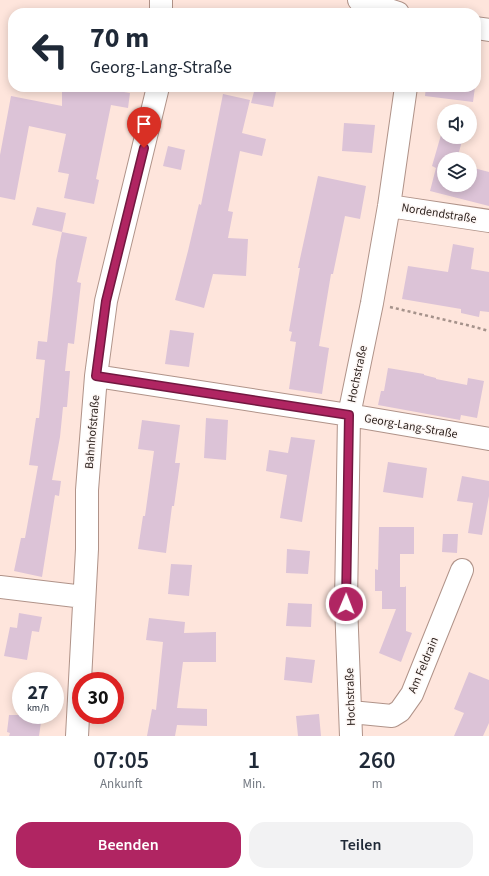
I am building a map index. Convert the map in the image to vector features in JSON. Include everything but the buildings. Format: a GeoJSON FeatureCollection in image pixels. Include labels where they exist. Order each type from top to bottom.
{"type":"FeatureCollection","features":[{"type":"Feature","properties":{"kind":"street"},"geometry":{"type":"LineString","coordinates":[[359,0],[383,8]]}},
{"type":"Feature","properties":{"kind":"street","name":"Bahnhofstraße"},"geometry":{"type":"LineString","coordinates":[[77,736],[87,549],[87,490],[96,376],[106,301],[157,92]]}},
{"type":"Feature","properties":{"kind":"street","name":"Hochstraße"},"geometry":{"type":"LineString","coordinates":[[352,736],[346,604],[349,415],[372,303],[389,206],[405,92]]}},
{"type":"Feature","properties":{"kind":"street","name":"Nordendstraße"},"geometry":{"type":"LineString","coordinates":[[389,206],[489,221]]}},
{"type":"Feature","properties":{"kind":"street","name":"Georg-Lang-Straße"},"geometry":{"type":"LineString","coordinates":[[96,376],[349,415],[489,439]]}},
{"type":"Feature","properties":{"kind":"street","name":"Am Feldrain"},"geometry":{"type":"LineString","coordinates":[[351,712],[392,716],[400,711],[412,694],[462,570]]}},
{"type":"Feature","properties":{"kind":"street"},"geometry":{"type":"LineString","coordinates":[[0,586],[84,596]]}},
{"type":"Feature","properties":{"kind":"path"},"geometry":{"type":"LineString","coordinates":[[372,303],[489,331]]}},
{"type":"Feature","properties":{"kind":"route"},"geometry":{"type":"LineString","coordinates":[[144,148],[106,301],[96,376],[349,415],[346,604]]}}]}
